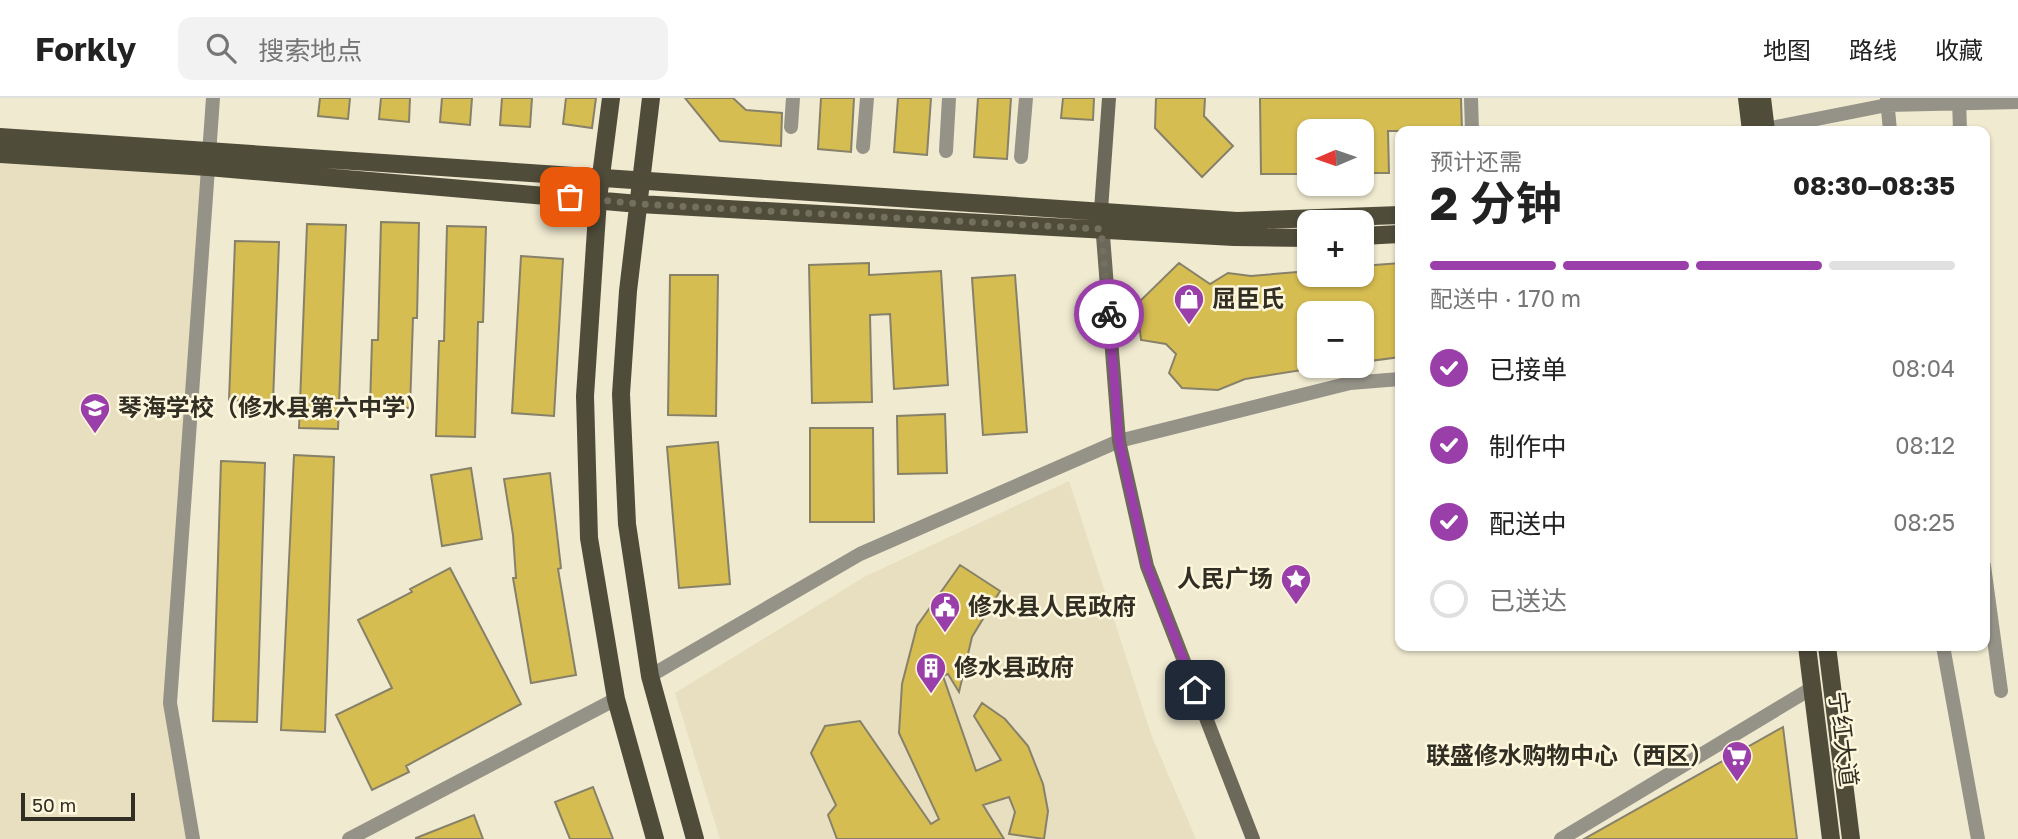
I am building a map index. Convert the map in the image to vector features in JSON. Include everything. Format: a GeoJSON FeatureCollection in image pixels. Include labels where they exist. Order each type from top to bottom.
{"type":"FeatureCollection","features":[{"type":"Feature","properties":{"kind":"main road"},"geometry":{"type":"LineString","coordinates":[[611,98],[598,199],[585,396],[589,538],[616,699],[654,839]]}},
{"type":"Feature","properties":{"kind":"main road"},"geometry":{"type":"LineString","coordinates":[[651,98],[628,291],[621,394],[627,524],[650,676],[695,839]]}},
{"type":"Feature","properties":{"kind":"main road"},"geometry":{"type":"LineString","coordinates":[[1109,98],[1101,229],[1119,441],[1147,566],[1253,839]]}},
{"type":"Feature","properties":{"kind":"main road"},"geometry":{"type":"LineString","coordinates":[[1747,98],[1758,126]]}},
{"type":"Feature","properties":{"kind":"main road"},"geometry":{"type":"LineString","coordinates":[[1760,126],[1762,98]]}},
{"type":"Feature","properties":{"kind":"main road"},"geometry":{"type":"LineString","coordinates":[[0,137],[639,204],[1297,238]]}},
{"type":"Feature","properties":{"kind":"main road"},"geometry":{"type":"LineString","coordinates":[[0,154],[209,158],[601,179],[1237,221],[1395,215]]}},
{"type":"Feature","properties":{"kind":"main road"},"geometry":{"type":"LineString","coordinates":[[1374,235],[1395,234]]}},
{"type":"Feature","properties":{"kind":"main road","name":"宁红大道"},"geometry":{"type":"LineString","coordinates":[[1808,651],[1831,839]]}},
{"type":"Feature","properties":{"kind":"main road","name":"宁红大道"},"geometry":{"type":"LineString","coordinates":[[1828,651],[1851,839]]}},
{"type":"Feature","properties":{"kind":"street"},"geometry":{"type":"LineString","coordinates":[[193,839],[170,703],[213,98]]}},
{"type":"Feature","properties":{"kind":"street"},"geometry":{"type":"LineString","coordinates":[[791,127],[793,98]]}},
{"type":"Feature","properties":{"kind":"street"},"geometry":{"type":"LineString","coordinates":[[863,147],[867,98]]}},
{"type":"Feature","properties":{"kind":"street"},"geometry":{"type":"LineString","coordinates":[[946,151],[949,98]]}},
{"type":"Feature","properties":{"kind":"street"},"geometry":{"type":"LineString","coordinates":[[1021,157],[1026,98]]}},
{"type":"Feature","properties":{"kind":"street"},"geometry":{"type":"LineString","coordinates":[[1471,98],[1472,126]]}},
{"type":"Feature","properties":{"kind":"street"},"geometry":{"type":"LineString","coordinates":[[1887,101],[1890,126]]}},
{"type":"Feature","properties":{"kind":"street"},"geometry":{"type":"LineString","coordinates":[[1781,126],[1887,101],[2018,102]]}},
{"type":"Feature","properties":{"kind":"street"},"geometry":{"type":"LineString","coordinates":[[1959,101],[1960,126]]}},
{"type":"Feature","properties":{"kind":"street"},"geometry":{"type":"LineString","coordinates":[[650,676],[860,554],[1119,441],[1350,383],[1395,379]]}},
{"type":"Feature","properties":{"kind":"street"},"geometry":{"type":"LineString","coordinates":[[1990,610],[2001,691]]}},
{"type":"Feature","properties":{"kind":"street"},"geometry":{"type":"LineString","coordinates":[[1944,651],[1978,839]]}},
{"type":"Feature","properties":{"kind":"street"},"geometry":{"type":"LineString","coordinates":[[1561,839],[1812,688]]}},
{"type":"Feature","properties":{"kind":"street"},"geometry":{"type":"LineString","coordinates":[[349,839],[616,699]]}},
{"type":"Feature","properties":{"kind":"shaded area","name":"琴海学校（修水县第六中学）"},"geometry":{"type":"Polygon","coordinates":[[[0,154],[208,167],[170,703],[193,839],[0,839],[0,154]]]}},
{"type":"Feature","properties":{"kind":"shaded area","name":"修水县人民政府"},"geometry":{"type":"Polygon","coordinates":[[[1069,481],[1152,737],[1196,839],[720,839],[675,693],[866,576],[1069,481]]]}},
{"type":"Feature","properties":{"kind":"building"},"geometry":{"type":"Polygon","coordinates":[[[320,98],[350,98],[348,119],[318,116],[320,98]]]}},
{"type":"Feature","properties":{"kind":"building"},"geometry":{"type":"Polygon","coordinates":[[[381,98],[410,98],[409,122],[379,119],[381,98]]]}},
{"type":"Feature","properties":{"kind":"building"},"geometry":{"type":"Polygon","coordinates":[[[442,98],[472,98],[470,125],[440,122],[442,98]]]}},
{"type":"Feature","properties":{"kind":"building"},"geometry":{"type":"Polygon","coordinates":[[[502,98],[532,98],[530,127],[500,125],[502,98]]]}},
{"type":"Feature","properties":{"kind":"building"},"geometry":{"type":"Polygon","coordinates":[[[566,98],[596,98],[592,128],[563,124],[566,98]]]}},
{"type":"Feature","properties":{"kind":"building"},"geometry":{"type":"Polygon","coordinates":[[[685,98],[733,98],[746,110],[782,113],[781,146],[720,141],[685,98]]]}},
{"type":"Feature","properties":{"kind":"building"},"geometry":{"type":"Polygon","coordinates":[[[821,98],[854,98],[851,152],[818,149],[821,98]]]}},
{"type":"Feature","properties":{"kind":"building"},"geometry":{"type":"Polygon","coordinates":[[[898,98],[931,98],[927,155],[894,152],[898,98]]]}},
{"type":"Feature","properties":{"kind":"building"},"geometry":{"type":"Polygon","coordinates":[[[978,98],[1011,98],[1007,159],[974,157],[978,98]]]}},
{"type":"Feature","properties":{"kind":"building"},"geometry":{"type":"Polygon","coordinates":[[[1063,98],[1094,98],[1093,120],[1061,118],[1063,98]]]}},
{"type":"Feature","properties":{"kind":"building"},"geometry":{"type":"Polygon","coordinates":[[[1156,98],[1205,98],[1204,116],[1233,146],[1202,177],[1155,128],[1156,98]]]}},
{"type":"Feature","properties":{"kind":"building"},"geometry":{"type":"Polygon","coordinates":[[[1260,98],[1461,98],[1462,126],[1395,126],[1395,131],[1388,131],[1389,173],[1374,173],[1374,119],[1297,119],[1297,174],[1261,174],[1260,98]]]}},
{"type":"Feature","properties":{"kind":"building"},"geometry":{"type":"Polygon","coordinates":[[[381,222],[419,223],[417,318],[413,318],[410,408],[370,407],[372,340],[378,340],[381,222]]]}},
{"type":"Feature","properties":{"kind":"building"},"geometry":{"type":"Polygon","coordinates":[[[307,224],[346,225],[338,429],[299,428],[307,224]]]}},
{"type":"Feature","properties":{"kind":"building"},"geometry":{"type":"Polygon","coordinates":[[[447,226],[486,227],[483,322],[478,322],[475,437],[436,436],[439,341],[444,341],[447,226]]]}},
{"type":"Feature","properties":{"kind":"building"},"geometry":{"type":"Polygon","coordinates":[[[235,241],[279,242],[273,402],[229,400],[235,241]]]}},
{"type":"Feature","properties":{"kind":"building"},"geometry":{"type":"Polygon","coordinates":[[[521,256],[563,259],[554,416],[512,413],[521,256]]]}},
{"type":"Feature","properties":{"kind":"building"},"geometry":{"type":"Polygon","coordinates":[[[869,263],[869,275],[941,271],[948,385],[894,389],[890,314],[870,315],[872,402],[812,403],[809,265],[869,263]]]}},
{"type":"Feature","properties":{"kind":"building"},"geometry":{"type":"Polygon","coordinates":[[[1179,263],[1210,284],[1228,273],[1251,276],[1297,272],[1297,287],[1374,287],[1374,265],[1395,263],[1395,358],[1374,360],[1374,301],[1297,301],[1297,371],[1245,379],[1218,390],[1182,388],[1169,373],[1176,354],[1166,344],[1141,340],[1137,304],[1179,263]]]}},
{"type":"Feature","properties":{"kind":"building"},"geometry":{"type":"Polygon","coordinates":[[[670,275],[718,275],[716,416],[668,415],[670,275]]]}},
{"type":"Feature","properties":{"kind":"building"},"geometry":{"type":"Polygon","coordinates":[[[1015,275],[1027,432],[983,435],[972,278],[1015,275]]]}},
{"type":"Feature","properties":{"kind":"building"},"geometry":{"type":"Polygon","coordinates":[[[945,414],[947,473],[898,474],[897,416],[945,414]]]}},
{"type":"Feature","properties":{"kind":"building"},"geometry":{"type":"Polygon","coordinates":[[[810,428],[873,428],[874,522],[810,522],[810,428]]]}},
{"type":"Feature","properties":{"kind":"building"},"geometry":{"type":"Polygon","coordinates":[[[718,442],[730,584],[679,588],[667,447],[718,442]]]}},
{"type":"Feature","properties":{"kind":"building"},"geometry":{"type":"Polygon","coordinates":[[[294,455],[334,457],[325,732],[281,730],[294,455]]]}},
{"type":"Feature","properties":{"kind":"building"},"geometry":{"type":"Polygon","coordinates":[[[221,461],[265,463],[257,722],[213,721],[221,461]]]}},
{"type":"Feature","properties":{"kind":"building"},"geometry":{"type":"Polygon","coordinates":[[[471,468],[482,539],[442,546],[431,475],[471,468]]]}},
{"type":"Feature","properties":{"kind":"building"},"geometry":{"type":"Polygon","coordinates":[[[550,473],[561,568],[558,569],[576,675],[531,683],[513,578],[516,578],[513,535],[504,479],[550,473]]]}},
{"type":"Feature","properties":{"kind":"building","name":"修水县政府"},"geometry":{"type":"Polygon","coordinates":[[[960,565],[1000,591],[972,637],[959,692],[948,674],[943,676],[976,771],[1001,760],[974,716],[982,703],[1005,719],[1028,746],[1043,784],[1048,811],[1044,839],[1009,834],[1015,812],[1009,797],[983,805],[1004,839],[837,839],[828,815],[836,805],[811,753],[825,726],[860,721],[931,824],[939,819],[899,733],[902,684],[917,626],[960,565]]]}},
{"type":"Feature","properties":{"kind":"building"},"geometry":{"type":"Polygon","coordinates":[[[450,568],[521,704],[406,766],[409,772],[372,790],[336,715],[392,688],[358,620],[412,592],[410,589],[450,568]]]}},
{"type":"Feature","properties":{"kind":"building","name":"联盛修水购物中心（西区）"},"geometry":{"type":"Polygon","coordinates":[[[1783,727],[1797,839],[1584,839],[1783,727]]]}},
{"type":"Feature","properties":{"kind":"building"},"geometry":{"type":"Polygon","coordinates":[[[593,787],[613,839],[570,839],[555,802],[593,787]]]}},
{"type":"Feature","properties":{"kind":"building"},"geometry":{"type":"Polygon","coordinates":[[[474,815],[483,839],[416,839],[416,838],[474,815]]]}},
{"type":"Feature","properties":{"kind":"way so far"},"geometry":{"type":"LineString","coordinates":[[570,197],[639,204],[1101,229],[1109,314]]}},
{"type":"Feature","properties":{"kind":"place","name":"屈臣氏"},"geometry":{"type":"Point","coordinates":[1189,326]}},
{"type":"Feature","properties":{"kind":"place","name":"琴海学校（修水县第六中学）"},"geometry":{"type":"Point","coordinates":[95,435]}},
{"type":"Feature","properties":{"kind":"place","name":"人民广场"},"geometry":{"type":"Point","coordinates":[1296,606]}},
{"type":"Feature","properties":{"kind":"place","name":"修水县人民政府"},"geometry":{"type":"Point","coordinates":[945,634]}},
{"type":"Feature","properties":{"kind":"place","name":"修水县政府"},"geometry":{"type":"Point","coordinates":[931,695]}},
{"type":"Feature","properties":{"kind":"place","name":"联盛修水购物中心（西区）"},"geometry":{"type":"Point","coordinates":[1737,783]}},
{"type":"Feature","properties":{"kind":"route"},"geometry":{"type":"LineString","coordinates":[[1109,314],[1119,441],[1147,566],[1195,690]]}}]}
